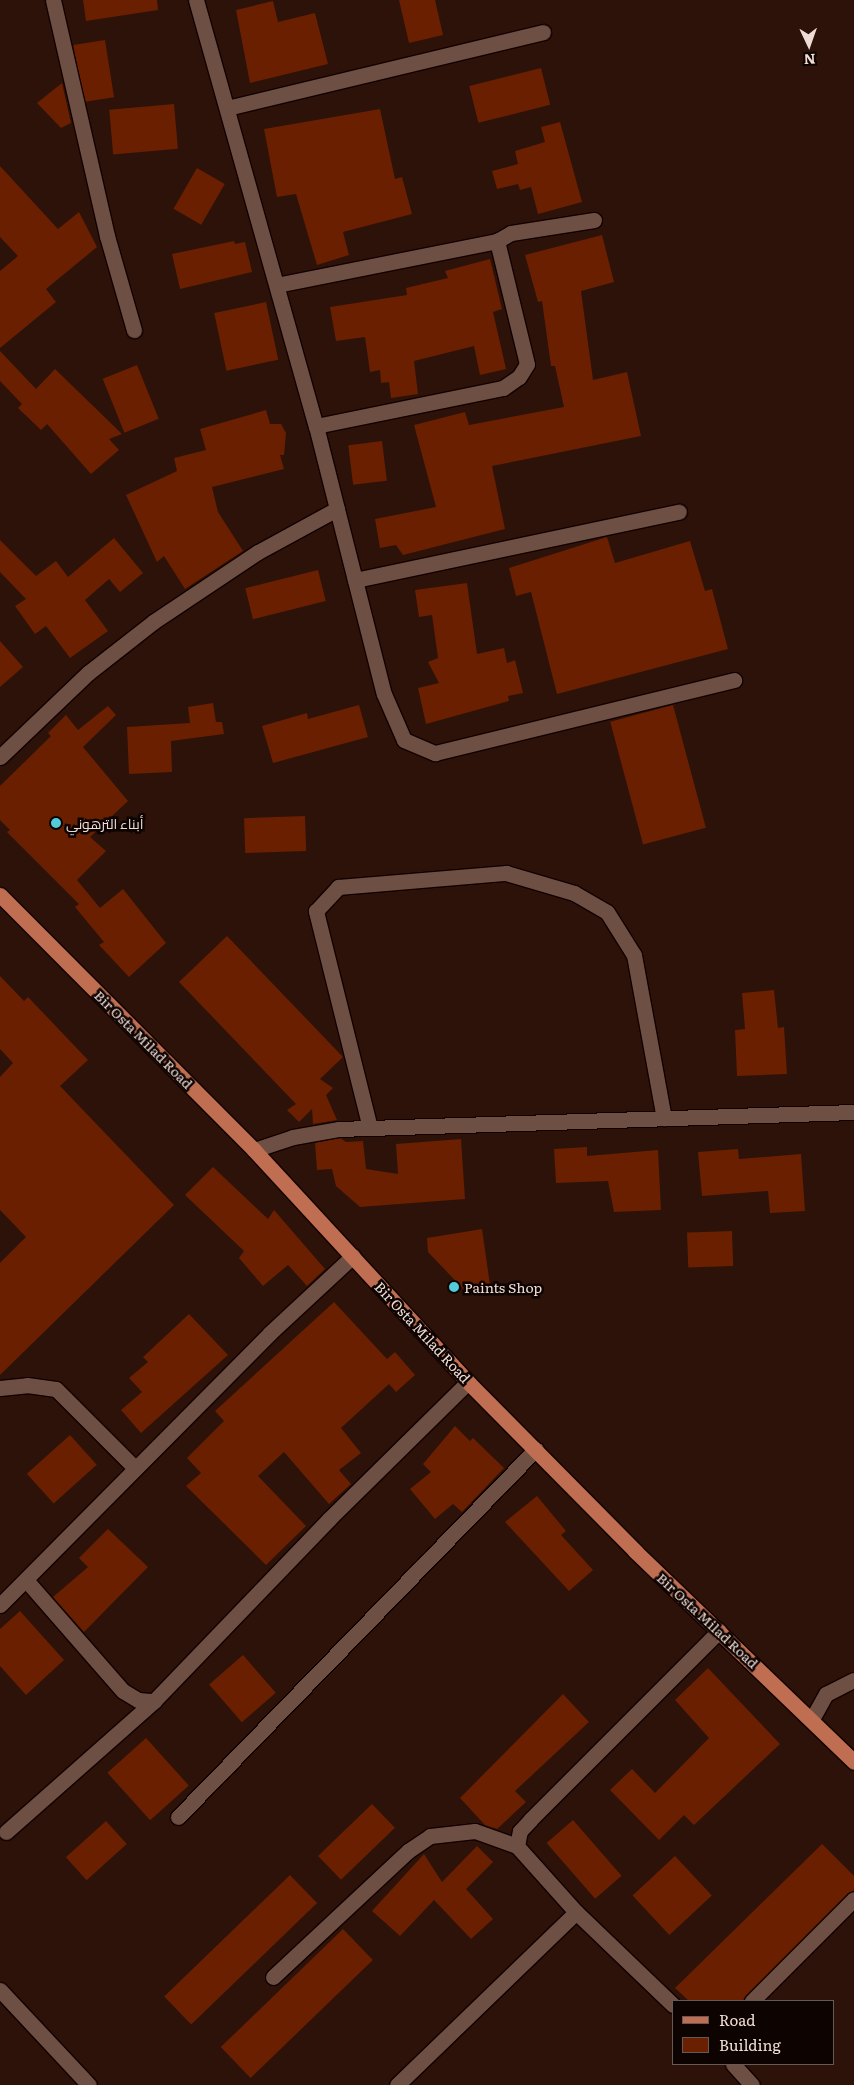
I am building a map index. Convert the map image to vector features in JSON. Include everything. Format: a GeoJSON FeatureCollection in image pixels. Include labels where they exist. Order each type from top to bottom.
{"type":"FeatureCollection","features":[{"type":"Feature","properties":{"kind":"main road","name":"Bir Osta Milad Road"},"geometry":{"type":"LineString","coordinates":[[1,899],[254,1150],[468,1382],[854,1762]]}},
{"type":"Feature","properties":{"kind":"street"},"geometry":{"type":"LineString","coordinates":[[53,0],[107,236],[134,330]]}},
{"type":"Feature","properties":{"kind":"street"},"geometry":{"type":"LineString","coordinates":[[196,0],[316,426],[384,694],[404,740],[435,753],[734,680]]}},
{"type":"Feature","properties":{"kind":"street"},"geometry":{"type":"LineString","coordinates":[[227,108],[543,32]]}},
{"type":"Feature","properties":{"kind":"street"},"geometry":{"type":"LineString","coordinates":[[276,285],[497,241],[511,233],[594,220]]}},
{"type":"Feature","properties":{"kind":"street"},"geometry":{"type":"LineString","coordinates":[[316,426],[503,388],[519,378],[527,364],[497,241]]}},
{"type":"Feature","properties":{"kind":"street"},"geometry":{"type":"LineString","coordinates":[[0,757],[88,673],[152,622],[258,552],[337,509]]}},
{"type":"Feature","properties":{"kind":"street"},"geometry":{"type":"LineString","coordinates":[[355,580],[679,512]]}},
{"type":"Feature","properties":{"kind":"street"},"geometry":{"type":"LineString","coordinates":[[370,1128],[316,911],[338,887],[506,873],[574,893],[607,912],[634,955],[664,1118]]}},
{"type":"Feature","properties":{"kind":"street"},"geometry":{"type":"LineString","coordinates":[[254,1150],[293,1137],[370,1128],[854,1112]]}},
{"type":"Feature","properties":{"kind":"street"},"geometry":{"type":"LineString","coordinates":[[0,1605],[136,1468],[353,1256]]}},
{"type":"Feature","properties":{"kind":"street"},"geometry":{"type":"LineString","coordinates":[[6,1832],[154,1701],[335,1512],[468,1382]]}},
{"type":"Feature","properties":{"kind":"street"},"geometry":{"type":"LineString","coordinates":[[0,1388],[27,1385],[56,1389],[136,1468]]}},
{"type":"Feature","properties":{"kind":"street"},"geometry":{"type":"LineString","coordinates":[[178,1817],[536,1449]]}},
{"type":"Feature","properties":{"kind":"street"},"geometry":{"type":"LineString","coordinates":[[26,1580],[123,1691],[138,1700],[154,1701]]}},
{"type":"Feature","properties":{"kind":"street"},"geometry":{"type":"LineString","coordinates":[[517,1846],[520,1832],[530,1819],[719,1631]]}},
{"type":"Feature","properties":{"kind":"street"},"geometry":{"type":"LineString","coordinates":[[812,1719],[826,1694],[854,1680]]}},
{"type":"Feature","properties":{"kind":"street"},"geometry":{"type":"LineString","coordinates":[[272,1977],[408,1851],[430,1836],[475,1831],[517,1846],[576,1912],[672,2004]]}},
{"type":"Feature","properties":{"kind":"street"},"geometry":{"type":"LineString","coordinates":[[753,2000],[854,1899]]}},
{"type":"Feature","properties":{"kind":"street"},"geometry":{"type":"LineString","coordinates":[[398,2085],[576,1912]]}},
{"type":"Feature","properties":{"kind":"street"},"geometry":{"type":"LineString","coordinates":[[0,1990],[89,2085]]}},
{"type":"Feature","properties":{"kind":"street"},"geometry":{"type":"LineString","coordinates":[[734,2065],[752,2085]]}},
{"type":"Feature","properties":{"kind":"building"},"geometry":{"type":"Polygon","coordinates":[[[83,0],[157,0],[158,10],[86,21],[83,0]]]}},
{"type":"Feature","properties":{"kind":"building"},"geometry":{"type":"Polygon","coordinates":[[[399,0],[435,0],[443,35],[409,43],[399,0]]]}},
{"type":"Feature","properties":{"kind":"building"},"geometry":{"type":"Polygon","coordinates":[[[273,1],[278,22],[315,13],[328,64],[250,83],[236,10],[273,1]]]}},
{"type":"Feature","properties":{"kind":"building"},"geometry":{"type":"Polygon","coordinates":[[[105,40],[114,97],[82,102],[73,45],[105,40]]]}},
{"type":"Feature","properties":{"kind":"building"},"geometry":{"type":"Polygon","coordinates":[[[541,68],[550,105],[478,123],[469,86],[541,68]]]}},
{"type":"Feature","properties":{"kind":"building"},"geometry":{"type":"Polygon","coordinates":[[[62,83],[71,123],[61,128],[37,103],[62,83]]]}},
{"type":"Feature","properties":{"kind":"building"},"geometry":{"type":"Polygon","coordinates":[[[174,104],[178,149],[113,154],[109,110],[174,104]]]}},
{"type":"Feature","properties":{"kind":"building"},"geometry":{"type":"Polygon","coordinates":[[[380,109],[395,179],[402,177],[412,214],[343,232],[349,255],[317,265],[296,194],[277,197],[264,129],[380,109]]]}},
{"type":"Feature","properties":{"kind":"building"},"geometry":{"type":"Polygon","coordinates":[[[560,122],[582,202],[538,214],[531,187],[520,190],[518,184],[497,189],[492,171],[518,164],[515,151],[545,142],[541,127],[560,122]]]}},
{"type":"Feature","properties":{"kind":"building"},"geometry":{"type":"Polygon","coordinates":[[[0,166],[58,229],[79,212],[97,247],[46,289],[56,302],[0,348],[0,271],[18,256],[0,237],[0,166]]]}},
{"type":"Feature","properties":{"kind":"building"},"geometry":{"type":"Polygon","coordinates":[[[197,168],[225,184],[201,225],[174,209],[197,168]]]}},
{"type":"Feature","properties":{"kind":"building"},"geometry":{"type":"Polygon","coordinates":[[[602,235],[614,282],[581,291],[593,380],[627,372],[641,436],[492,466],[505,529],[403,555],[396,545],[380,548],[375,519],[436,507],[414,425],[465,412],[469,425],[564,407],[555,366],[551,366],[542,301],[538,302],[525,255],[602,235]]]}},
{"type":"Feature","properties":{"kind":"building"},"geometry":{"type":"Polygon","coordinates":[[[234,241],[235,244],[245,242],[252,272],[180,289],[172,254],[234,241]]]}},
{"type":"Feature","properties":{"kind":"building"},"geometry":{"type":"Polygon","coordinates":[[[490,259],[502,309],[493,312],[506,369],[480,375],[474,346],[414,361],[418,394],[391,398],[389,382],[381,383],[380,370],[370,372],[365,337],[336,341],[330,307],[407,295],[406,288],[448,278],[445,271],[490,259]]]}},
{"type":"Feature","properties":{"kind":"building"},"geometry":{"type":"Polygon","coordinates":[[[266,302],[278,360],[226,371],[214,313],[266,302]]]}},
{"type":"Feature","properties":{"kind":"building"},"geometry":{"type":"Polygon","coordinates":[[[0,351],[36,389],[55,369],[122,434],[109,439],[119,450],[91,474],[47,424],[41,430],[18,408],[22,404],[0,381],[0,351]]]}},
{"type":"Feature","properties":{"kind":"building"},"geometry":{"type":"Polygon","coordinates":[[[137,365],[159,419],[124,433],[103,379],[137,365]]]}},
{"type":"Feature","properties":{"kind":"building"},"geometry":{"type":"Polygon","coordinates":[[[266,410],[270,424],[281,424],[286,433],[284,455],[280,455],[284,469],[212,487],[218,512],[243,551],[185,589],[164,556],[157,562],[126,495],[177,471],[174,458],[206,450],[200,429],[266,410]]]}},
{"type":"Feature","properties":{"kind":"building"},"geometry":{"type":"Polygon","coordinates":[[[382,441],[387,481],[353,485],[348,445],[382,441]]]}},
{"type":"Feature","properties":{"kind":"building"},"geometry":{"type":"Polygon","coordinates":[[[607,537],[615,563],[690,541],[705,591],[712,589],[728,649],[557,694],[531,592],[516,596],[509,568],[607,537]]]}},
{"type":"Feature","properties":{"kind":"building"},"geometry":{"type":"Polygon","coordinates":[[[114,538],[143,573],[120,592],[109,579],[85,600],[108,631],[70,658],[46,626],[35,634],[15,606],[26,599],[0,572],[0,540],[36,576],[56,561],[68,577],[114,538]]]}},
{"type":"Feature","properties":{"kind":"building"},"geometry":{"type":"Polygon","coordinates":[[[318,570],[326,601],[253,619],[245,588],[318,570]]]}},
{"type":"Feature","properties":{"kind":"building"},"geometry":{"type":"Polygon","coordinates":[[[467,583],[477,654],[504,648],[507,663],[515,660],[523,693],[508,696],[509,701],[426,724],[418,688],[439,683],[428,662],[438,658],[432,615],[419,617],[415,590],[467,583]]]}},
{"type":"Feature","properties":{"kind":"building"},"geometry":{"type":"Polygon","coordinates":[[[0,641],[23,667],[0,687],[0,641]]]}},
{"type":"Feature","properties":{"kind":"building"},"geometry":{"type":"Polygon","coordinates":[[[213,703],[216,722],[222,722],[224,734],[171,741],[172,772],[129,774],[127,727],[190,723],[188,707],[213,703]]]}},
{"type":"Feature","properties":{"kind":"building"},"geometry":{"type":"Polygon","coordinates":[[[359,705],[368,737],[273,763],[262,726],[307,713],[308,719],[359,705]]]}},
{"type":"Feature","properties":{"kind":"building"},"geometry":{"type":"Polygon","coordinates":[[[673,705],[706,828],[643,844],[610,722],[673,705]]]}},
{"type":"Feature","properties":{"kind":"building"},"geometry":{"type":"Polygon","coordinates":[[[108,706],[116,715],[83,747],[128,801],[90,837],[106,851],[77,880],[100,908],[123,889],[166,943],[129,977],[99,945],[104,942],[75,907],[79,904],[7,832],[10,830],[0,820],[0,786],[51,736],[48,733],[66,715],[78,730],[108,706]]]}},
{"type":"Feature","properties":{"kind":"building"},"geometry":{"type":"Polygon","coordinates":[[[305,816],[306,851],[245,853],[244,818],[305,816]]]}},
{"type":"Feature","properties":{"kind":"building"},"geometry":{"type":"Polygon","coordinates":[[[227,936],[343,1057],[320,1079],[333,1088],[326,1095],[337,1120],[313,1124],[312,1109],[299,1122],[287,1110],[296,1104],[179,982],[227,936]]]}},
{"type":"Feature","properties":{"kind":"building"},"geometry":{"type":"Polygon","coordinates":[[[0,976],[24,1001],[28,997],[88,1060],[60,1086],[174,1205],[0,1375],[0,1263],[26,1237],[0,1210],[0,1077],[13,1063],[0,1049],[0,976]]]}},
{"type":"Feature","properties":{"kind":"building"},"geometry":{"type":"Polygon","coordinates":[[[774,990],[778,1028],[784,1027],[787,1074],[737,1076],[735,1030],[745,1029],[742,993],[774,990]]]}},
{"type":"Feature","properties":{"kind":"building"},"geometry":{"type":"Polygon","coordinates":[[[340,1138],[346,1142],[363,1141],[366,1169],[398,1174],[396,1144],[461,1139],[465,1199],[360,1207],[336,1186],[332,1169],[317,1170],[315,1143],[340,1138]]]}},
{"type":"Feature","properties":{"kind":"building"},"geometry":{"type":"Polygon","coordinates":[[[587,1147],[587,1156],[658,1150],[661,1210],[614,1212],[608,1181],[556,1183],[554,1149],[587,1147]]]}},
{"type":"Feature","properties":{"kind":"building"},"geometry":{"type":"Polygon","coordinates":[[[738,1149],[739,1159],[801,1154],[805,1211],[770,1213],[768,1191],[702,1196],[698,1152],[738,1149]]]}},
{"type":"Feature","properties":{"kind":"building"},"geometry":{"type":"Polygon","coordinates":[[[213,1167],[268,1219],[274,1210],[325,1269],[307,1286],[288,1265],[263,1286],[239,1258],[244,1251],[185,1195],[213,1167]]]}},
{"type":"Feature","properties":{"kind":"building"},"geometry":{"type":"Polygon","coordinates":[[[482,1229],[491,1292],[468,1294],[428,1252],[427,1238],[482,1229]]]}},
{"type":"Feature","properties":{"kind":"building"},"geometry":{"type":"Polygon","coordinates":[[[732,1231],[733,1266],[688,1268],[687,1233],[732,1231]]]}},
{"type":"Feature","properties":{"kind":"building"},"geometry":{"type":"Polygon","coordinates":[[[334,1302],[387,1359],[395,1352],[415,1375],[396,1392],[389,1384],[341,1428],[361,1453],[339,1470],[351,1484],[329,1504],[284,1452],[258,1476],[306,1526],[266,1565],[186,1486],[201,1473],[187,1458],[224,1421],[215,1411],[334,1302]]]}},
{"type":"Feature","properties":{"kind":"building"},"geometry":{"type":"Polygon","coordinates":[[[189,1314],[228,1355],[141,1433],[121,1410],[142,1392],[129,1378],[148,1362],[143,1357],[189,1314]]]}},
{"type":"Feature","properties":{"kind":"building"},"geometry":{"type":"Polygon","coordinates":[[[455,1426],[470,1441],[473,1438],[504,1468],[462,1512],[453,1504],[435,1519],[410,1489],[431,1472],[423,1464],[455,1426]]]}},
{"type":"Feature","properties":{"kind":"building"},"geometry":{"type":"Polygon","coordinates":[[[70,1435],[97,1465],[54,1504],[27,1474],[70,1435]]]}},
{"type":"Feature","properties":{"kind":"building"},"geometry":{"type":"Polygon","coordinates":[[[537,1496],[566,1531],[561,1535],[593,1570],[569,1591],[505,1522],[537,1496]]]}},
{"type":"Feature","properties":{"kind":"building"},"geometry":{"type":"Polygon","coordinates":[[[108,1529],[148,1567],[84,1632],[53,1597],[88,1567],[79,1558],[108,1529]]]}},
{"type":"Feature","properties":{"kind":"building"},"geometry":{"type":"Polygon","coordinates":[[[20,1611],[64,1660],[26,1695],[0,1666],[0,1629],[20,1611]]]}},
{"type":"Feature","properties":{"kind":"building"},"geometry":{"type":"Polygon","coordinates":[[[243,1655],[276,1693],[242,1722],[209,1685],[243,1655]]]}},
{"type":"Feature","properties":{"kind":"building"},"geometry":{"type":"Polygon","coordinates":[[[708,1668],[780,1744],[694,1825],[684,1815],[659,1840],[610,1790],[632,1769],[655,1793],[709,1738],[675,1700],[708,1668]]]}},
{"type":"Feature","properties":{"kind":"building"},"geometry":{"type":"Polygon","coordinates":[[[563,1694],[589,1722],[515,1791],[526,1802],[497,1829],[485,1825],[460,1798],[563,1694]]]}},
{"type":"Feature","properties":{"kind":"building"},"geometry":{"type":"Polygon","coordinates":[[[146,1738],[189,1786],[150,1820],[107,1773],[146,1738]]]}},
{"type":"Feature","properties":{"kind":"building"},"geometry":{"type":"Polygon","coordinates":[[[372,1804],[395,1828],[341,1880],[318,1856],[372,1804]]]}},
{"type":"Feature","properties":{"kind":"building"},"geometry":{"type":"Polygon","coordinates":[[[573,1820],[622,1876],[595,1899],[547,1843],[573,1820]]]}},
{"type":"Feature","properties":{"kind":"building"},"geometry":{"type":"Polygon","coordinates":[[[106,1821],[127,1844],[87,1880],[66,1857],[106,1821]]]}},
{"type":"Feature","properties":{"kind":"building"},"geometry":{"type":"Polygon","coordinates":[[[822,1844],[854,1876],[854,1890],[743,2000],[688,2000],[675,1988],[822,1844]]]}},
{"type":"Feature","properties":{"kind":"building"},"geometry":{"type":"Polygon","coordinates":[[[477,1846],[493,1862],[466,1889],[493,1919],[471,1939],[434,1900],[400,1936],[372,1911],[424,1854],[442,1882],[477,1846]]]}},
{"type":"Feature","properties":{"kind":"building"},"geometry":{"type":"Polygon","coordinates":[[[675,1856],[712,1895],[669,1935],[633,1896],[675,1856]]]}},
{"type":"Feature","properties":{"kind":"building"},"geometry":{"type":"Polygon","coordinates":[[[290,1875],[317,1903],[191,2025],[164,1997],[290,1875]]]}},
{"type":"Feature","properties":{"kind":"building"},"geometry":{"type":"Polygon","coordinates":[[[343,1929],[373,1960],[251,2078],[221,2047],[343,1929]]]}},
{"type":"Feature","properties":{"kind":"place","name":"أبناء الترهوني"},"geometry":{"type":"Point","coordinates":[56,823]}},
{"type":"Feature","properties":{"kind":"place","name":"Paints Shop"},"geometry":{"type":"Point","coordinates":[454,1287]}}]}
